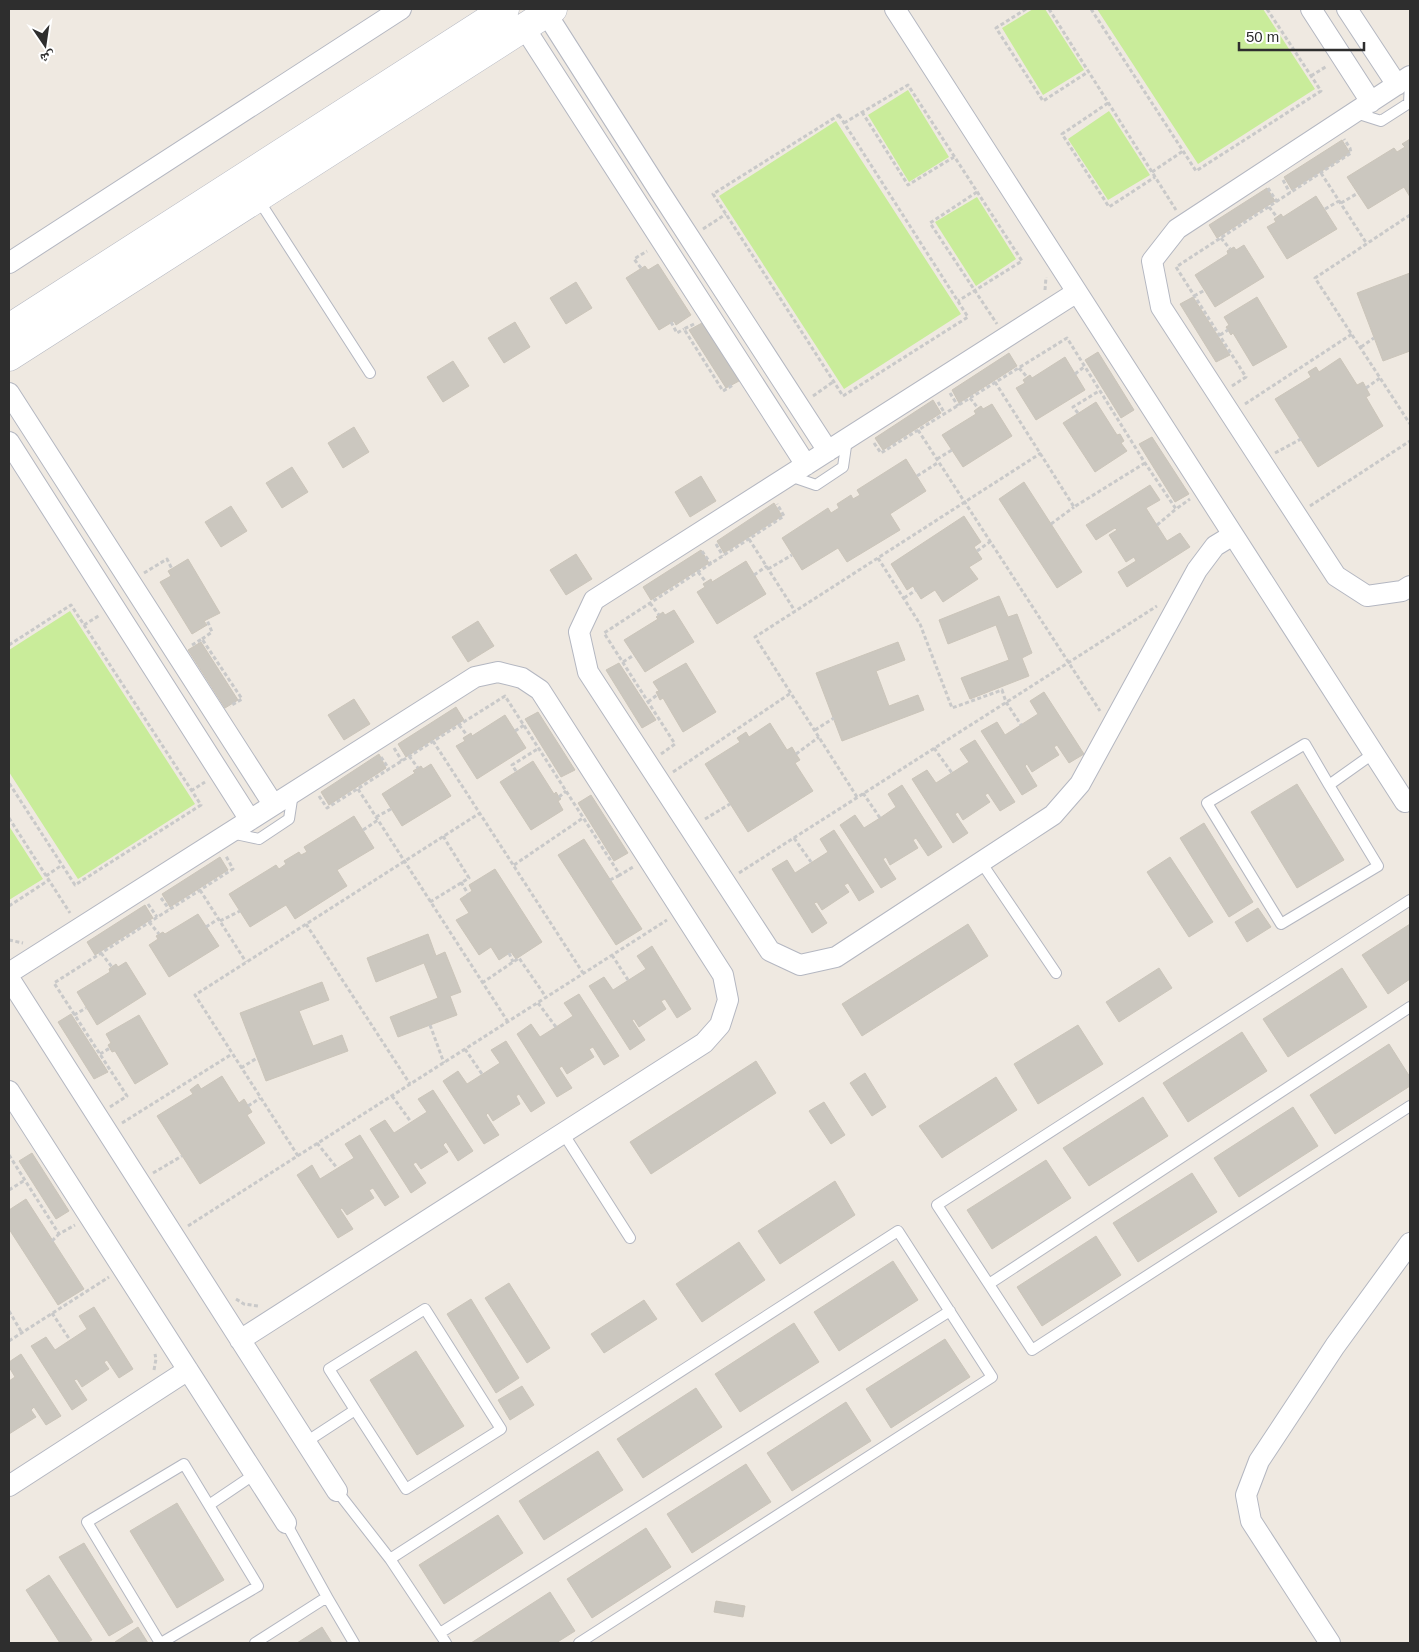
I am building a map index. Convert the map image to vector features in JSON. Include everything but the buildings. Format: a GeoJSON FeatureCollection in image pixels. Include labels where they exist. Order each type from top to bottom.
{"type":"FeatureCollection","features":[{"type":"Feature","properties":{"kind":"main road"},"geometry":{"type":"LineString","coordinates":[[9,357],[257,198],[532,14]]}},
{"type":"Feature","properties":{"kind":"main road"},"geometry":{"type":"LineString","coordinates":[[9,328],[532,14]]}},
{"type":"Feature","properties":{"kind":"street"},"geometry":{"type":"LineString","coordinates":[[9,262],[401,9]]}},
{"type":"Feature","properties":{"kind":"street"},"geometry":{"type":"LineString","coordinates":[[895,9],[1408,807]]}},
{"type":"Feature","properties":{"kind":"street"},"geometry":{"type":"LineString","coordinates":[[1311,9],[1363,107]]}},
{"type":"Feature","properties":{"kind":"street"},"geometry":{"type":"LineString","coordinates":[[1347,9],[1406,81],[1363,107],[1177,229],[1152,261],[1161,307],[1336,576],[1367,596],[1402,591],[1410,586]]}},
{"type":"Feature","properties":{"kind":"street"},"geometry":{"type":"LineString","coordinates":[[532,14],[694,233],[828,451]]}},
{"type":"Feature","properties":{"kind":"street"},"geometry":{"type":"LineString","coordinates":[[532,14],[660,247],[806,465]]}},
{"type":"Feature","properties":{"kind":"street"},"geometry":{"type":"LineString","coordinates":[[660,247],[694,233]]}},
{"type":"Feature","properties":{"kind":"street"},"geometry":{"type":"LineString","coordinates":[[1077,292],[594,600],[579,632],[588,672],[770,951],[800,965],[836,957],[1053,815],[1080,784],[1197,570],[1215,546],[1233,535]]}},
{"type":"Feature","properties":{"kind":"street"},"geometry":{"type":"LineString","coordinates":[[9,393],[273,804]]}},
{"type":"Feature","properties":{"kind":"street"},"geometry":{"type":"LineString","coordinates":[[9,442],[250,820]]}},
{"type":"Feature","properties":{"kind":"street"},"geometry":{"type":"LineString","coordinates":[[9,973],[226,841],[250,820],[273,804],[475,677],[498,672],[522,678],[540,690],[723,975],[728,1000],[720,1025],[704,1043],[240,1340]]}},
{"type":"Feature","properties":{"kind":"street"},"geometry":{"type":"LineString","coordinates":[[9,978],[337,1492]]}},
{"type":"Feature","properties":{"kind":"street"},"geometry":{"type":"LineString","coordinates":[[9,1090],[286,1523]]}},
{"type":"Feature","properties":{"kind":"street"},"geometry":{"type":"LineString","coordinates":[[1330,1643],[1251,1521],[1246,1495],[1264,1453],[1336,1346],[1410,1243]]}},
{"type":"Feature","properties":{"kind":"street"},"geometry":{"type":"LineString","coordinates":[[9,1486],[188,1370]]}},
{"type":"Feature","properties":{"kind":"lane"},"geometry":{"type":"LineString","coordinates":[[257,198],[370,373]]}},
{"type":"Feature","properties":{"kind":"lane"},"geometry":{"type":"LineString","coordinates":[[789,476],[816,484],[843,467],[847,438]]}},
{"type":"Feature","properties":{"kind":"lane"},"geometry":{"type":"LineString","coordinates":[[1305,744],[1329,785],[1378,866],[1281,924],[1208,803],[1305,744]]}},
{"type":"Feature","properties":{"kind":"lane"},"geometry":{"type":"LineString","coordinates":[[1329,785],[1374,753]]}},
{"type":"Feature","properties":{"kind":"lane"},"geometry":{"type":"LineString","coordinates":[[226,841],[259,838],[289,819],[294,791]]}},
{"type":"Feature","properties":{"kind":"lane"},"geometry":{"type":"LineString","coordinates":[[981,862],[1056,973]]}},
{"type":"Feature","properties":{"kind":"lane"},"geometry":{"type":"LineString","coordinates":[[1410,900],[937,1205],[1032,1350],[1410,1106]]}},
{"type":"Feature","properties":{"kind":"lane"},"geometry":{"type":"LineString","coordinates":[[989,1284],[1410,1007]]}},
{"type":"Feature","properties":{"kind":"lane"},"geometry":{"type":"LineString","coordinates":[[563,1133],[630,1238]]}},
{"type":"Feature","properties":{"kind":"lane"},"geometry":{"type":"LineString","coordinates":[[390,1559],[898,1231],[992,1377],[579,1643]]}},
{"type":"Feature","properties":{"kind":"lane"},"geometry":{"type":"LineString","coordinates":[[425,1309],[501,1429],[406,1489],[355,1410],[329,1370],[425,1309]]}},
{"type":"Feature","properties":{"kind":"lane"},"geometry":{"type":"LineString","coordinates":[[440,1633],[950,1311]]}},
{"type":"Feature","properties":{"kind":"lane"},"geometry":{"type":"LineString","coordinates":[[306,1442],[355,1410]]}},
{"type":"Feature","properties":{"kind":"lane"},"geometry":{"type":"LineString","coordinates":[[184,1464],[209,1505],[258,1586],[161,1643],[87,1522],[184,1464]]}},
{"type":"Feature","properties":{"kind":"lane"},"geometry":{"type":"LineString","coordinates":[[209,1505],[254,1474]]}},
{"type":"Feature","properties":{"kind":"lane"},"geometry":{"type":"LineString","coordinates":[[337,1492],[390,1559],[446,1643]]}},
{"type":"Feature","properties":{"kind":"lane"},"geometry":{"type":"LineString","coordinates":[[286,1523],[326,1597],[354,1643]]}},
{"type":"Feature","properties":{"kind":"lane"},"geometry":{"type":"LineString","coordinates":[[255,1643],[326,1597]]}},
{"type":"Feature","properties":{"kind":"path"},"geometry":{"type":"LineString","coordinates":[[1026,9],[996,28],[1043,101],[1088,72]]}},
{"type":"Feature","properties":{"kind":"path"},"geometry":{"type":"LineString","coordinates":[[1050,9],[1178,214]]}},
{"type":"Feature","properties":{"kind":"path"},"geometry":{"type":"LineString","coordinates":[[1091,9],[1196,171],[1320,91],[1267,9]]}},
{"type":"Feature","properties":{"kind":"path"},"geometry":{"type":"LineString","coordinates":[[1311,76],[1335,61]]}},
{"type":"Feature","properties":{"kind":"path"},"geometry":{"type":"LineString","coordinates":[[844,123],[908,85],[1022,261],[958,301]]}},
{"type":"Feature","properties":{"kind":"path"},"geometry":{"type":"LineString","coordinates":[[1108,103],[1062,134],[1109,207],[1155,177]]}},
{"type":"Feature","properties":{"kind":"path"},"geometry":{"type":"LineString","coordinates":[[862,112],[908,185],[954,157]]}},
{"type":"Feature","properties":{"kind":"path"},"geometry":{"type":"LineString","coordinates":[[839,115],[844,123],[968,316],[843,396],[713,194],[839,115]]}},
{"type":"Feature","properties":{"kind":"path"},"geometry":{"type":"LineString","coordinates":[[1232,389],[1231,387],[1246,377],[1176,267],[1351,153],[1342,136]]}},
{"type":"Feature","properties":{"kind":"path"},"geometry":{"type":"LineString","coordinates":[[1152,172],[1184,151]]}},
{"type":"Feature","properties":{"kind":"path"},"geometry":{"type":"LineString","coordinates":[[1321,173],[1367,244]]}},
{"type":"Feature","properties":{"kind":"path"},"geometry":{"type":"LineString","coordinates":[[977,192],[930,222],[1000,329]]}},
{"type":"Feature","properties":{"kind":"path"},"geometry":{"type":"LineString","coordinates":[[1325,209],[1358,193]]}},
{"type":"Feature","properties":{"kind":"path"},"geometry":{"type":"LineString","coordinates":[[1269,206],[1277,217]]}},
{"type":"Feature","properties":{"kind":"path"},"geometry":{"type":"LineString","coordinates":[[694,233],[726,214]]}},
{"type":"Feature","properties":{"kind":"path"},"geometry":{"type":"LineString","coordinates":[[1410,215],[1315,278],[1410,424]]}},
{"type":"Feature","properties":{"kind":"path"},"geometry":{"type":"LineString","coordinates":[[1221,238],[1230,250]]}},
{"type":"Feature","properties":{"kind":"path"},"geometry":{"type":"LineString","coordinates":[[641,268],[634,259],[660,247]]}},
{"type":"Feature","properties":{"kind":"path"},"geometry":{"type":"LineString","coordinates":[[1043,294],[1046,289],[1045,270]]}},
{"type":"Feature","properties":{"kind":"path"},"geometry":{"type":"LineString","coordinates":[[1194,296],[1205,290]]}},
{"type":"Feature","properties":{"kind":"path"},"geometry":{"type":"LineString","coordinates":[[671,322],[677,333],[700,320]]}},
{"type":"Feature","properties":{"kind":"path"},"geometry":{"type":"LineString","coordinates":[[684,329],[723,391],[740,381]]}},
{"type":"Feature","properties":{"kind":"path"},"geometry":{"type":"LineString","coordinates":[[1220,335],[1228,330]]}},
{"type":"Feature","properties":{"kind":"path"},"geometry":{"type":"LineString","coordinates":[[1241,405],[1244,405],[1352,334]]}},
{"type":"Feature","properties":{"kind":"path"},"geometry":{"type":"LineString","coordinates":[[871,437],[882,453],[1067,338],[1099,391],[1176,509]]}},
{"type":"Feature","properties":{"kind":"path"},"geometry":{"type":"LineString","coordinates":[[1361,347],[1374,338]]}},
{"type":"Feature","properties":{"kind":"path"},"geometry":{"type":"LineString","coordinates":[[1019,367],[1027,377]]}},
{"type":"Feature","properties":{"kind":"path"},"geometry":{"type":"LineString","coordinates":[[1075,374],[1084,367]]}},
{"type":"Feature","properties":{"kind":"path"},"geometry":{"type":"LineString","coordinates":[[1366,388],[1380,378]]}},
{"type":"Feature","properties":{"kind":"path"},"geometry":{"type":"LineString","coordinates":[[807,400],[834,382]]}},
{"type":"Feature","properties":{"kind":"path"},"geometry":{"type":"LineString","coordinates":[[995,382],[1074,507]]}},
{"type":"Feature","properties":{"kind":"path"},"geometry":{"type":"LineString","coordinates":[[1078,414],[1073,407],[1099,391]]}},
{"type":"Feature","properties":{"kind":"path"},"geometry":{"type":"LineString","coordinates":[[970,398],[978,408]]}},
{"type":"Feature","properties":{"kind":"path"},"geometry":{"type":"LineString","coordinates":[[918,430],[966,501],[1103,716]]}},
{"type":"Feature","properties":{"kind":"path"},"geometry":{"type":"LineString","coordinates":[[1274,456],[1275,453],[1300,439]]}},
{"type":"Feature","properties":{"kind":"path"},"geometry":{"type":"LineString","coordinates":[[1307,508],[1410,442]]}},
{"type":"Feature","properties":{"kind":"path"},"geometry":{"type":"LineString","coordinates":[[917,476],[952,450]]}},
{"type":"Feature","properties":{"kind":"path"},"geometry":{"type":"LineString","coordinates":[[857,797],[755,637],[1041,453]]}},
{"type":"Feature","properties":{"kind":"path"},"geometry":{"type":"LineString","coordinates":[[1051,524],[1074,507],[1145,463]]}},
{"type":"Feature","properties":{"kind":"path"},"geometry":{"type":"LineString","coordinates":[[1157,525],[1192,498],[1196,505]]}},
{"type":"Feature","properties":{"kind":"path"},"geometry":{"type":"LineString","coordinates":[[660,757],[661,753],[675,744],[604,633],[784,516],[774,500]]}},
{"type":"Feature","properties":{"kind":"path"},"geometry":{"type":"LineString","coordinates":[[749,539],[795,611]]}},
{"type":"Feature","properties":{"kind":"path"},"geometry":{"type":"LineString","coordinates":[[977,552],[991,541]]}},
{"type":"Feature","properties":{"kind":"path"},"geometry":{"type":"LineString","coordinates":[[754,575],[792,554]]}},
{"type":"Feature","properties":{"kind":"path"},"geometry":{"type":"LineString","coordinates":[[878,558],[920,624],[952,708],[1002,688],[1006,702],[1021,725]]}},
{"type":"Feature","properties":{"kind":"path"},"geometry":{"type":"LineString","coordinates":[[139,576],[167,559],[172,569]]}},
{"type":"Feature","properties":{"kind":"path"},"geometry":{"type":"LineString","coordinates":[[698,572],[706,582]]}},
{"type":"Feature","properties":{"kind":"path"},"geometry":{"type":"LineString","coordinates":[[904,598],[916,590]]}},
{"type":"Feature","properties":{"kind":"path"},"geometry":{"type":"LineString","coordinates":[[650,603],[659,615]]}},
{"type":"Feature","properties":{"kind":"path"},"geometry":{"type":"LineString","coordinates":[[735,875],[1160,604]]}},
{"type":"Feature","properties":{"kind":"path"},"geometry":{"type":"LineString","coordinates":[[9,645],[71,605],[200,805],[75,885],[9,783]]}},
{"type":"Feature","properties":{"kind":"path"},"geometry":{"type":"LineString","coordinates":[[84,625],[106,611]]}},
{"type":"Feature","properties":{"kind":"path"},"geometry":{"type":"LineString","coordinates":[[191,646],[212,632],[207,620]]}},
{"type":"Feature","properties":{"kind":"path"},"geometry":{"type":"LineString","coordinates":[[202,638],[242,699],[224,710]]}},
{"type":"Feature","properties":{"kind":"path"},"geometry":{"type":"LineString","coordinates":[[623,662],[634,655]]}},
{"type":"Feature","properties":{"kind":"path"},"geometry":{"type":"LineString","coordinates":[[670,772],[673,772],[791,693]]}},
{"type":"Feature","properties":{"kind":"path"},"geometry":{"type":"LineString","coordinates":[[316,791],[327,808],[505,696],[620,875]]}},
{"type":"Feature","properties":{"kind":"path"},"geometry":{"type":"LineString","coordinates":[[648,702],[657,696]]}},
{"type":"Feature","properties":{"kind":"path"},"geometry":{"type":"LineString","coordinates":[[815,730],[834,718]]}},
{"type":"Feature","properties":{"kind":"path"},"geometry":{"type":"LineString","coordinates":[[459,725],[468,735]]}},
{"type":"Feature","properties":{"kind":"path"},"geometry":{"type":"LineString","coordinates":[[515,731],[524,725]]}},
{"type":"Feature","properties":{"kind":"path"},"geometry":{"type":"LineString","coordinates":[[796,754],[819,737]]}},
{"type":"Feature","properties":{"kind":"path"},"geometry":{"type":"LineString","coordinates":[[433,741],[583,974]]}},
{"type":"Feature","properties":{"kind":"path"},"geometry":{"type":"LineString","coordinates":[[516,771],[512,765],[539,748]]}},
{"type":"Feature","properties":{"kind":"path"},"geometry":{"type":"LineString","coordinates":[[934,748],[952,773]]}},
{"type":"Feature","properties":{"kind":"path"},"geometry":{"type":"LineString","coordinates":[[409,756],[418,768]]}},
{"type":"Feature","properties":{"kind":"path"},"geometry":{"type":"LineString","coordinates":[[191,791],[206,781]]}},
{"type":"Feature","properties":{"kind":"path"},"geometry":{"type":"LineString","coordinates":[[358,789],[508,1022]]}},
{"type":"Feature","properties":{"kind":"path"},"geometry":{"type":"LineString","coordinates":[[559,796],[566,791]]}},
{"type":"Feature","properties":{"kind":"path"},"geometry":{"type":"LineString","coordinates":[[863,793],[880,818]]}},
{"type":"Feature","properties":{"kind":"path"},"geometry":{"type":"LineString","coordinates":[[701,823],[730,804]]}},
{"type":"Feature","properties":{"kind":"path"},"geometry":{"type":"LineString","coordinates":[[363,830],[391,809]]}},
{"type":"Feature","properties":{"kind":"path"},"geometry":{"type":"LineString","coordinates":[[298,1156],[195,995],[480,812]]}},
{"type":"Feature","properties":{"kind":"path"},"geometry":{"type":"LineString","coordinates":[[9,818],[73,918]]}},
{"type":"Feature","properties":{"kind":"path"},"geometry":{"type":"LineString","coordinates":[[514,865],[583,818]]}},
{"type":"Feature","properties":{"kind":"path"},"geometry":{"type":"LineString","coordinates":[[430,902],[468,878],[443,836]]}},
{"type":"Feature","properties":{"kind":"path"},"geometry":{"type":"LineString","coordinates":[[794,838],[811,862]]}},
{"type":"Feature","properties":{"kind":"path"},"geometry":{"type":"LineString","coordinates":[[116,1115],[110,1107],[127,1096],[54,983],[233,869],[226,841]]}},
{"type":"Feature","properties":{"kind":"path"},"geometry":{"type":"LineString","coordinates":[[46,876],[62,865]]}},
{"type":"Feature","properties":{"kind":"path"},"geometry":{"type":"LineString","coordinates":[[610,880],[637,865]]}},
{"type":"Feature","properties":{"kind":"path"},"geometry":{"type":"LineString","coordinates":[[9,906],[49,880]]}},
{"type":"Feature","properties":{"kind":"path"},"geometry":{"type":"LineString","coordinates":[[460,882],[468,894]]}},
{"type":"Feature","properties":{"kind":"path"},"geometry":{"type":"LineString","coordinates":[[200,890],[246,962]]}},
{"type":"Feature","properties":{"kind":"path"},"geometry":{"type":"LineString","coordinates":[[206,927],[240,911]]}},
{"type":"Feature","properties":{"kind":"path"},"geometry":{"type":"LineString","coordinates":[[187,1227],[671,917]]}},
{"type":"Feature","properties":{"kind":"path"},"geometry":{"type":"LineString","coordinates":[[149,922],[159,934]]}},
{"type":"Feature","properties":{"kind":"path"},"geometry":{"type":"LineString","coordinates":[[306,924],[410,1084]]}},
{"type":"Feature","properties":{"kind":"path"},"geometry":{"type":"LineString","coordinates":[[9,940],[25,943]]}},
{"type":"Feature","properties":{"kind":"path"},"geometry":{"type":"LineString","coordinates":[[101,953],[112,967]]}},
{"type":"Feature","properties":{"kind":"path"},"geometry":{"type":"LineString","coordinates":[[509,954],[514,962]]}},
{"type":"Feature","properties":{"kind":"path"},"geometry":{"type":"LineString","coordinates":[[612,955],[628,980]]}},
{"type":"Feature","properties":{"kind":"path"},"geometry":{"type":"LineString","coordinates":[[482,982],[520,958],[546,997]]}},
{"type":"Feature","properties":{"kind":"path"},"geometry":{"type":"LineString","coordinates":[[538,1003],[556,1027]]}},
{"type":"Feature","properties":{"kind":"path"},"geometry":{"type":"LineString","coordinates":[[74,1015],[86,1008]]}},
{"type":"Feature","properties":{"kind":"path"},"geometry":{"type":"LineString","coordinates":[[430,1025],[444,1062]]}},
{"type":"Feature","properties":{"kind":"path"},"geometry":{"type":"LineString","coordinates":[[99,1054],[110,1048]]}},
{"type":"Feature","properties":{"kind":"path"},"geometry":{"type":"LineString","coordinates":[[465,1049],[482,1074]]}},
{"type":"Feature","properties":{"kind":"path"},"geometry":{"type":"LineString","coordinates":[[121,1123],[232,1054]]}},
{"type":"Feature","properties":{"kind":"path"},"geometry":{"type":"LineString","coordinates":[[241,1068],[257,1058]]}},
{"type":"Feature","properties":{"kind":"path"},"geometry":{"type":"LineString","coordinates":[[392,1096],[411,1122]]}},
{"type":"Feature","properties":{"kind":"path"},"geometry":{"type":"LineString","coordinates":[[248,1106],[260,1098]]}},
{"type":"Feature","properties":{"kind":"path"},"geometry":{"type":"LineString","coordinates":[[317,1144],[337,1168]]}},
{"type":"Feature","properties":{"kind":"path"},"geometry":{"type":"LineString","coordinates":[[9,1155],[59,1234]]}},
{"type":"Feature","properties":{"kind":"path"},"geometry":{"type":"LineString","coordinates":[[158,1180],[153,1173],[182,1156]]}},
{"type":"Feature","properties":{"kind":"path"},"geometry":{"type":"LineString","coordinates":[[9,1190],[25,1180]]}},
{"type":"Feature","properties":{"kind":"path"},"geometry":{"type":"LineString","coordinates":[[182,1219],[192,1234]]}},
{"type":"Feature","properties":{"kind":"path"},"geometry":{"type":"LineString","coordinates":[[52,1240],[78,1223]]}},
{"type":"Feature","properties":{"kind":"path"},"geometry":{"type":"LineString","coordinates":[[9,1341],[111,1276]]}},
{"type":"Feature","properties":{"kind":"path"},"geometry":{"type":"LineString","coordinates":[[232,1296],[244,1304],[260,1307]]}},
{"type":"Feature","properties":{"kind":"path"},"geometry":{"type":"LineString","coordinates":[[9,1311],[22,1332]]}},
{"type":"Feature","properties":{"kind":"path"},"geometry":{"type":"LineString","coordinates":[[52,1313],[70,1340]]}},
{"type":"Feature","properties":{"kind":"path"},"geometry":{"type":"LineString","coordinates":[[153,1375],[156,1359],[154,1350]]}},
{"type":"Feature","properties":{"kind":"green space"},"geometry":{"type":"Polygon","coordinates":[[[1033,9],[1045,9],[1084,70],[1043,95],[1002,28],[1033,9]]]}},
{"type":"Feature","properties":{"kind":"green space"},"geometry":{"type":"Polygon","coordinates":[[[1097,9],[1263,9],[1315,89],[1198,164],[1097,9]]]}},
{"type":"Feature","properties":{"kind":"green space"},"geometry":{"type":"Polygon","coordinates":[[[908,90],[949,157],[909,182],[868,115],[908,90]]]}},
{"type":"Feature","properties":{"kind":"green space"},"geometry":{"type":"Polygon","coordinates":[[[1109,111],[1150,175],[1108,200],[1068,139],[1109,111]]]}},
{"type":"Feature","properties":{"kind":"green space"},"geometry":{"type":"Polygon","coordinates":[[[836,121],[961,314],[844,389],[719,196],[836,121]]]}},
{"type":"Feature","properties":{"kind":"green space"},"geometry":{"type":"Polygon","coordinates":[[[977,197],[1016,259],[976,286],[935,222],[977,197]]]}},
{"type":"Feature","properties":{"kind":"green space"},"geometry":{"type":"Polygon","coordinates":[[[70,611],[195,804],[78,879],[9,772],[9,650],[70,611]]]}},
{"type":"Feature","properties":{"kind":"green space"},"geometry":{"type":"Polygon","coordinates":[[[9,826],[43,879],[9,900],[9,826]]]}}]}
